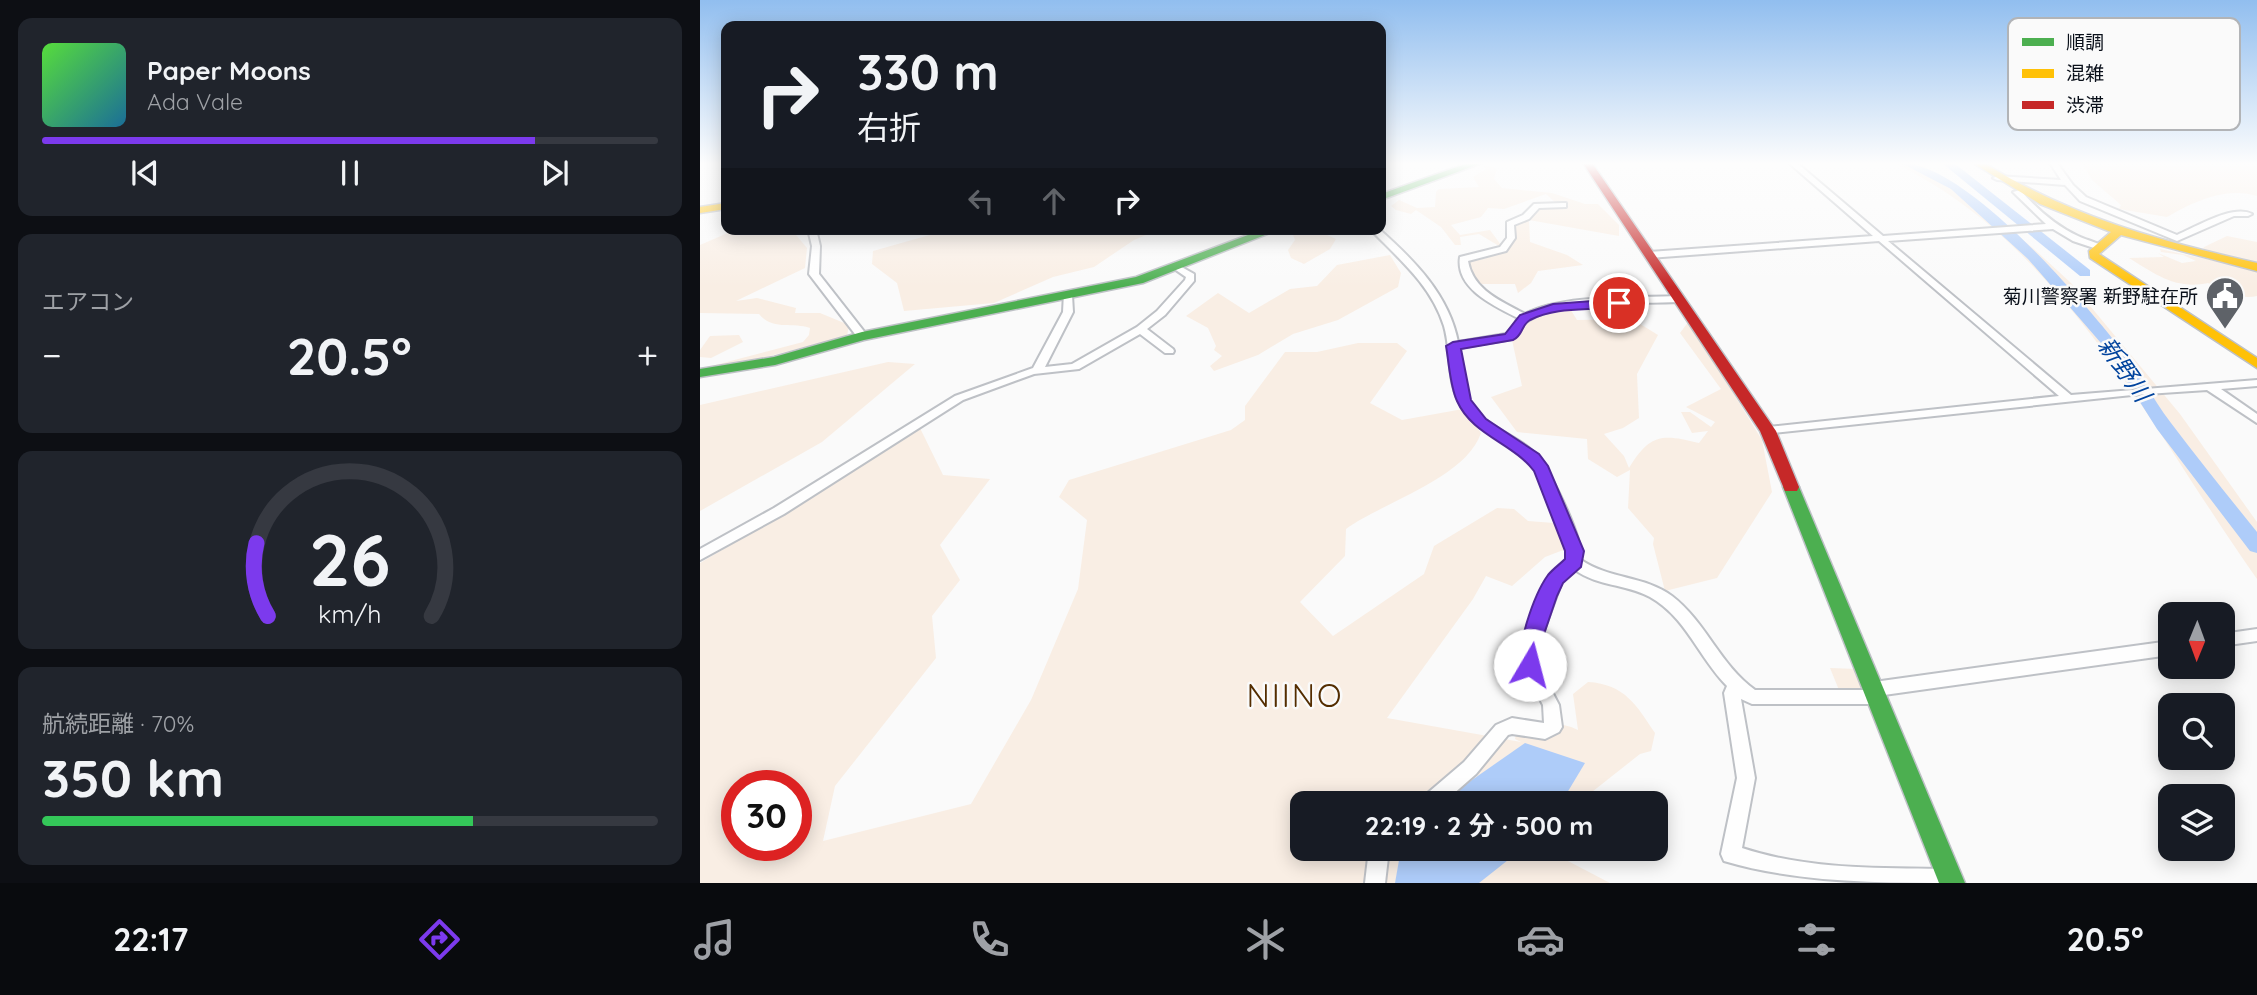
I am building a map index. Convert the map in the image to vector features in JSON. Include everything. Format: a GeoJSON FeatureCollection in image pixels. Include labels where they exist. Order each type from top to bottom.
{"type":"FeatureCollection","features":[{"type":"Feature","properties":{"kind":"street"},"geometry":{"type":"LineString","coordinates":[[1615,204],[1768,431],[1951,881],[1816,874],[1752,862],[1731,854],[1746,778],[1732,693],[1735,687]]}},
{"type":"Feature","properties":{"kind":"street"},"geometry":{"type":"LineString","coordinates":[[1840,204],[2069,399]]}},
{"type":"Feature","properties":{"kind":"street"},"geometry":{"type":"LineString","coordinates":[[2029,204],[2073,239],[2100,247]]}},
{"type":"Feature","properties":{"kind":"street"},"geometry":{"type":"LineString","coordinates":[[2042,204],[2117,233],[2257,267]]}},
{"type":"Feature","properties":{"kind":"street"},"geometry":{"type":"LineString","coordinates":[[2096,204],[2178,238],[2213,220],[2232,214],[2248,214]]}},
{"type":"Feature","properties":{"kind":"street"},"geometry":{"type":"LineString","coordinates":[[1525,318],[1491,301],[1465,275],[1463,259],[1503,249],[1511,238],[1510,224],[1526,217],[1532,208],[1563,205]]}},
{"type":"Feature","properties":{"kind":"street"},"geometry":{"type":"LineString","coordinates":[[700,210],[721,207]]}},
{"type":"Feature","properties":{"kind":"street"},"geometry":{"type":"LineString","coordinates":[[2137,222],[2117,233],[2093,253],[2094,256],[2257,364]]}},
{"type":"Feature","properties":{"kind":"street"},"geometry":{"type":"LineString","coordinates":[[1649,255],[2057,226]]}},
{"type":"Feature","properties":{"kind":"street"},"geometry":{"type":"LineString","coordinates":[[813,235],[816,246],[814,274],[862,336]]}},
{"type":"Feature","properties":{"kind":"street"},"geometry":{"type":"LineString","coordinates":[[700,373],[775,361],[862,336],[1139,280],[1178,268],[1260,235]]}},
{"type":"Feature","properties":{"kind":"street"},"geometry":{"type":"LineString","coordinates":[[1381,235],[1419,270],[1448,324],[1464,401],[1481,423],[1533,458],[1542,470],[1575,551],[1574,562],[1556,578],[1530,646],[1530,665],[1551,705],[1553,727],[1545,731],[1511,726],[1502,730],[1470,768],[1444,791]]}},
{"type":"Feature","properties":{"kind":"street"},"geometry":{"type":"LineString","coordinates":[[700,555],[790,504],[959,398],[1038,369],[1074,367],[1140,329],[1161,313],[1189,281],[1191,276],[1178,268]]}},
{"type":"Feature","properties":{"kind":"street"},"geometry":{"type":"LineString","coordinates":[[1038,369],[1068,312],[1067,295]]}},
{"type":"Feature","properties":{"kind":"street"},"geometry":{"type":"LineString","coordinates":[[1453,346],[1508,337],[1513,335],[1519,322],[1525,318],[1557,307],[1581,303],[1679,299]]}},
{"type":"Feature","properties":{"kind":"street"},"geometry":{"type":"LineString","coordinates":[[1140,329],[1170,351]]}},
{"type":"Feature","properties":{"kind":"street"},"geometry":{"type":"LineString","coordinates":[[1768,431],[2132,392],[2257,383]]}},
{"type":"Feature","properties":{"kind":"street"},"geometry":{"type":"LineString","coordinates":[[2210,387],[2257,419]]}},
{"type":"Feature","properties":{"kind":"street"},"geometry":{"type":"LineString","coordinates":[[1574,562],[1600,579],[1628,582],[1650,589],[1668,601],[1689,622],[1735,687],[1752,697],[1875,693],[2158,650]]}},
{"type":"Feature","properties":{"kind":"street"},"geometry":{"type":"LineString","coordinates":[[2235,638],[2257,635]]}},
{"type":"Feature","properties":{"kind":"street"},"geometry":{"type":"LineString","coordinates":[[1375,883],[1377,861]]}},
{"type":"Feature","properties":{"kind":"shaded area"},"geometry":{"type":"Polygon","coordinates":[[[1408,204],[1417,208],[1435,207],[1435,204],[1517,204],[1504,209],[1488,208],[1481,217],[1451,225],[1460,235],[1490,230],[1501,245],[1499,246],[1479,234],[1460,237],[1461,245],[1455,245],[1441,227],[1416,210],[1411,214],[1391,206],[1408,204]]]}},
{"type":"Feature","properties":{"kind":"shaded area"},"geometry":{"type":"Polygon","coordinates":[[[1556,204],[1598,204],[1619,225],[1619,236],[1529,220],[1530,242],[1567,255],[1583,265],[1538,271],[1531,283],[1518,293],[1515,284],[1480,284],[1468,272],[1468,262],[1501,251],[1510,242],[1508,228],[1531,206],[1541,209],[1556,204]]]}},
{"type":"Feature","properties":{"kind":"shaded area"},"geometry":{"type":"Polygon","coordinates":[[[1962,204],[1979,204],[2071,283],[2180,414],[2257,522],[2257,579],[2100,347],[2056,292],[2008,241],[1962,204]]]}},
{"type":"Feature","properties":{"kind":"shaded area"},"geometry":{"type":"Polygon","coordinates":[[[2191,204],[2167,217],[2119,209],[2121,205],[2191,204]]]}},
{"type":"Feature","properties":{"kind":"shaded area"},"geometry":{"type":"Polygon","coordinates":[[[723,235],[796,235],[807,248],[805,268],[736,301],[757,298],[796,308],[795,313],[820,313],[849,325],[847,336],[723,368],[700,369],[803,342],[809,335],[810,328],[770,323],[759,314],[700,313],[700,245],[723,235]]]}},
{"type":"Feature","properties":{"kind":"shaded area"},"geometry":{"type":"Polygon","coordinates":[[[930,235],[1146,235],[1094,267],[1053,277],[994,303],[904,311],[897,283],[872,264],[873,251],[930,235]]]}},
{"type":"Feature","properties":{"kind":"shaded area"},"geometry":{"type":"Polygon","coordinates":[[[1293,235],[1327,235],[1336,239],[1330,249],[1304,264],[1291,258],[1288,250],[1295,240],[1293,235]]]}},
{"type":"Feature","properties":{"kind":"shaded area"},"geometry":{"type":"Polygon","coordinates":[[[2227,236],[2257,242],[2257,263],[2202,251],[2204,247],[2227,236]]]}},
{"type":"Feature","properties":{"kind":"shaded area"},"geometry":{"type":"Polygon","coordinates":[[[2160,249],[2257,270],[2257,296],[2238,296],[2208,283],[2196,285],[2176,282],[2157,275],[2129,258],[2164,257],[2158,253],[2182,263],[2196,261],[2183,255],[2161,252],[2160,249]]]}},
{"type":"Feature","properties":{"kind":"shaded area"},"geometry":{"type":"Polygon","coordinates":[[[1390,255],[1401,273],[1398,287],[1338,320],[1293,334],[1258,355],[1214,371],[1210,366],[1222,356],[1214,350],[1216,346],[1208,328],[1186,316],[1218,293],[1249,313],[1290,289],[1317,286],[1337,265],[1390,255]]]}},
{"type":"Feature","properties":{"kind":"shaded area"},"geometry":{"type":"Polygon","coordinates":[[[1569,307],[1577,320],[1632,319],[1658,335],[1637,374],[1639,418],[1623,428],[1604,434],[1624,456],[1629,468],[1644,448],[1658,439],[1676,438],[1699,443],[1708,431],[1692,433],[1681,412],[1690,412],[1711,427],[1715,422],[1686,407],[1721,389],[1680,333],[1689,321],[1762,440],[1772,492],[1717,578],[1665,591],[1653,544],[1654,538],[1628,508],[1630,470],[1617,477],[1588,459],[1587,439],[1517,432],[1491,397],[1522,386],[1512,340],[1526,322],[1569,307]]]}},
{"type":"Feature","properties":{"kind":"shaded area"},"geometry":{"type":"Polygon","coordinates":[[[739,335],[743,342],[711,358],[700,357],[700,350],[710,336],[739,335]]]}},
{"type":"Feature","properties":{"kind":"shaded area"},"geometry":{"type":"Polygon","coordinates":[[[1358,343],[1397,343],[1407,351],[1370,403],[1402,420],[1463,409],[1481,433],[1472,449],[1459,463],[1441,476],[1346,529],[1345,556],[1300,602],[1333,636],[1424,574],[1434,546],[1497,508],[1514,509],[1528,521],[1554,523],[1566,549],[1545,557],[1512,586],[1486,576],[1473,599],[1387,718],[1521,742],[1515,739],[1517,729],[1525,727],[1555,724],[1578,730],[1573,694],[1588,682],[1612,687],[1629,698],[1655,733],[1651,751],[1640,754],[1593,791],[1290,791],[1290,861],[1568,861],[1610,883],[700,883],[700,563],[920,428],[943,475],[990,479],[940,545],[960,580],[932,616],[936,658],[835,786],[823,841],[971,804],[1031,700],[1078,589],[1087,520],[1059,497],[1069,480],[1231,430],[1245,420],[1245,406],[1285,352],[1317,352],[1358,343]]]}},
{"type":"Feature","properties":{"kind":"shaded area"},"geometry":{"type":"Polygon","coordinates":[[[888,362],[915,364],[822,442],[700,511],[700,405],[888,362]]]}},
{"type":"Feature","properties":{"kind":"shaded area"},"geometry":{"type":"Polygon","coordinates":[[[1830,668],[1857,669],[1863,688],[1839,690],[1830,668]]]}},
{"type":"Feature","properties":{"kind":"water"},"geometry":{"type":"Polygon","coordinates":[[[1525,743],[1585,763],[1568,791],[1456,791],[1525,743]]]}},
{"type":"Feature","properties":{"kind":"water"},"geometry":{"type":"Polygon","coordinates":[[[1399,861],[1507,861],[1479,883],[1395,883],[1399,861]]]}},
{"type":"Feature","properties":{"kind":"waterway","name":"新野川"},"geometry":{"type":"LineString","coordinates":[[1974,204],[2033,256],[2113,348],[2163,425],[2257,546]]}},
{"type":"Feature","properties":{"kind":"waterway"},"geometry":{"type":"LineString","coordinates":[[1999,204],[2085,273]]}},
{"type":"Feature","properties":{"kind":"traffic: fast"},"geometry":{"type":"LineString","coordinates":[[700,373],[775,361],[862,336],[1139,280],[1259,235]]}},
{"type":"Feature","properties":{"kind":"traffic: fast"},"geometry":{"type":"LineString","coordinates":[[1791,487],[1952,883]]}},
{"type":"Feature","properties":{"kind":"traffic: slow"},"geometry":{"type":"LineString","coordinates":[[2049,204],[2146,240],[2257,267]]}},
{"type":"Feature","properties":{"kind":"traffic: slow"},"geometry":{"type":"LineString","coordinates":[[700,210],[721,207]]}},
{"type":"Feature","properties":{"kind":"traffic: slow"},"geometry":{"type":"LineString","coordinates":[[2117,233],[2093,253],[2094,256],[2257,364]]}},
{"type":"Feature","properties":{"kind":"traffic: jam"},"geometry":{"type":"LineString","coordinates":[[1615,204],[1768,431],[1791,487]]}},
{"type":"Feature","properties":{"kind":"place","name":"菊川警察署 新野駐在所"},"geometry":{"type":"Point","coordinates":[2225,330]}},
{"type":"Feature","properties":{"kind":"district","name":"NIINO"},"geometry":{"type":"Point","coordinates":[1295,695]}},
{"type":"Feature","properties":{"kind":"route"},"geometry":{"type":"LineString","coordinates":[[1530,665],[1530,646],[1548,596],[1556,578],[1574,562],[1575,551],[1542,470],[1533,458],[1481,423],[1464,401],[1453,346],[1508,337],[1513,335],[1519,322],[1525,318],[1557,307],[1581,303],[1619,303]]}}]}
